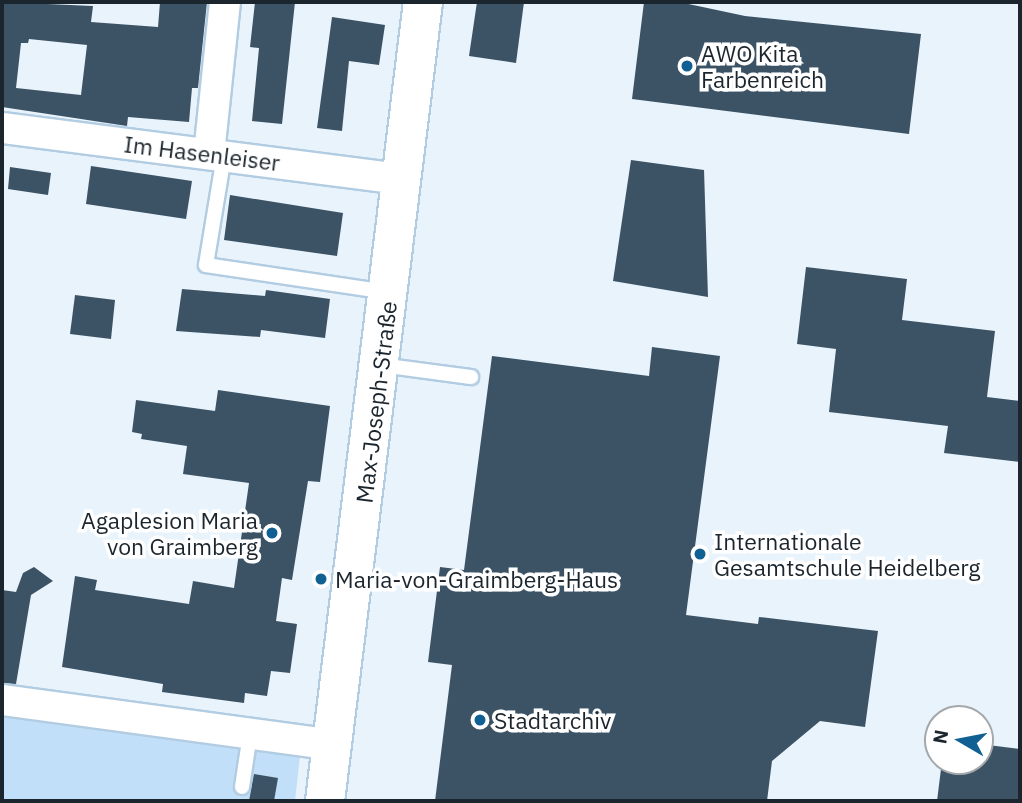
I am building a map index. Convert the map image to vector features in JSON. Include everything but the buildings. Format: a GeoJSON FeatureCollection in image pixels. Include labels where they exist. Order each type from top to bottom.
{"type":"FeatureCollection","features":[{"type":"Feature","properties":{"kind":"street"},"geometry":{"type":"LineString","coordinates":[[217,155],[225,2]]}},
{"type":"Feature","properties":{"kind":"street","name":"Max-Joseph-Straße"},"geometry":{"type":"LineString","coordinates":[[325,801],[381,365],[423,2]]}},
{"type":"Feature","properties":{"kind":"street","name":"Im Hasenleiser"},"geometry":{"type":"LineString","coordinates":[[2,128],[402,178]]}},
{"type":"Feature","properties":{"kind":"street"},"geometry":{"type":"LineString","coordinates":[[2,701],[332,745]]}},
{"type":"Feature","properties":{"kind":"lane"},"geometry":{"type":"LineString","coordinates":[[217,155],[206,265],[389,293]]}},
{"type":"Feature","properties":{"kind":"lane"},"geometry":{"type":"LineString","coordinates":[[381,365],[471,377]]}},
{"type":"Feature","properties":{"kind":"lane"},"geometry":{"type":"LineString","coordinates":[[242,787],[250,734]]}},
{"type":"Feature","properties":{"kind":"shaded area"},"geometry":{"type":"Polygon","coordinates":[[[2,714],[300,756],[295,801],[2,801],[2,714]]]}},
{"type":"Feature","properties":{"kind":"place","name":"AWO Kita Farbenreich"},"geometry":{"type":"Point","coordinates":[687,66]}},
{"type":"Feature","properties":{"kind":"place","name":"Agaplesion Maria von Graimberg"},"geometry":{"type":"Point","coordinates":[272,533]}},
{"type":"Feature","properties":{"kind":"place","name":"Internationale Gesamtschule Heidelberg"},"geometry":{"type":"Point","coordinates":[700,554]}},
{"type":"Feature","properties":{"kind":"place","name":"Maria-von-Graimberg-Haus"},"geometry":{"type":"Point","coordinates":[321,579]}},
{"type":"Feature","properties":{"kind":"place","name":"Stadtarchiv"},"geometry":{"type":"Point","coordinates":[480,720]}}]}
